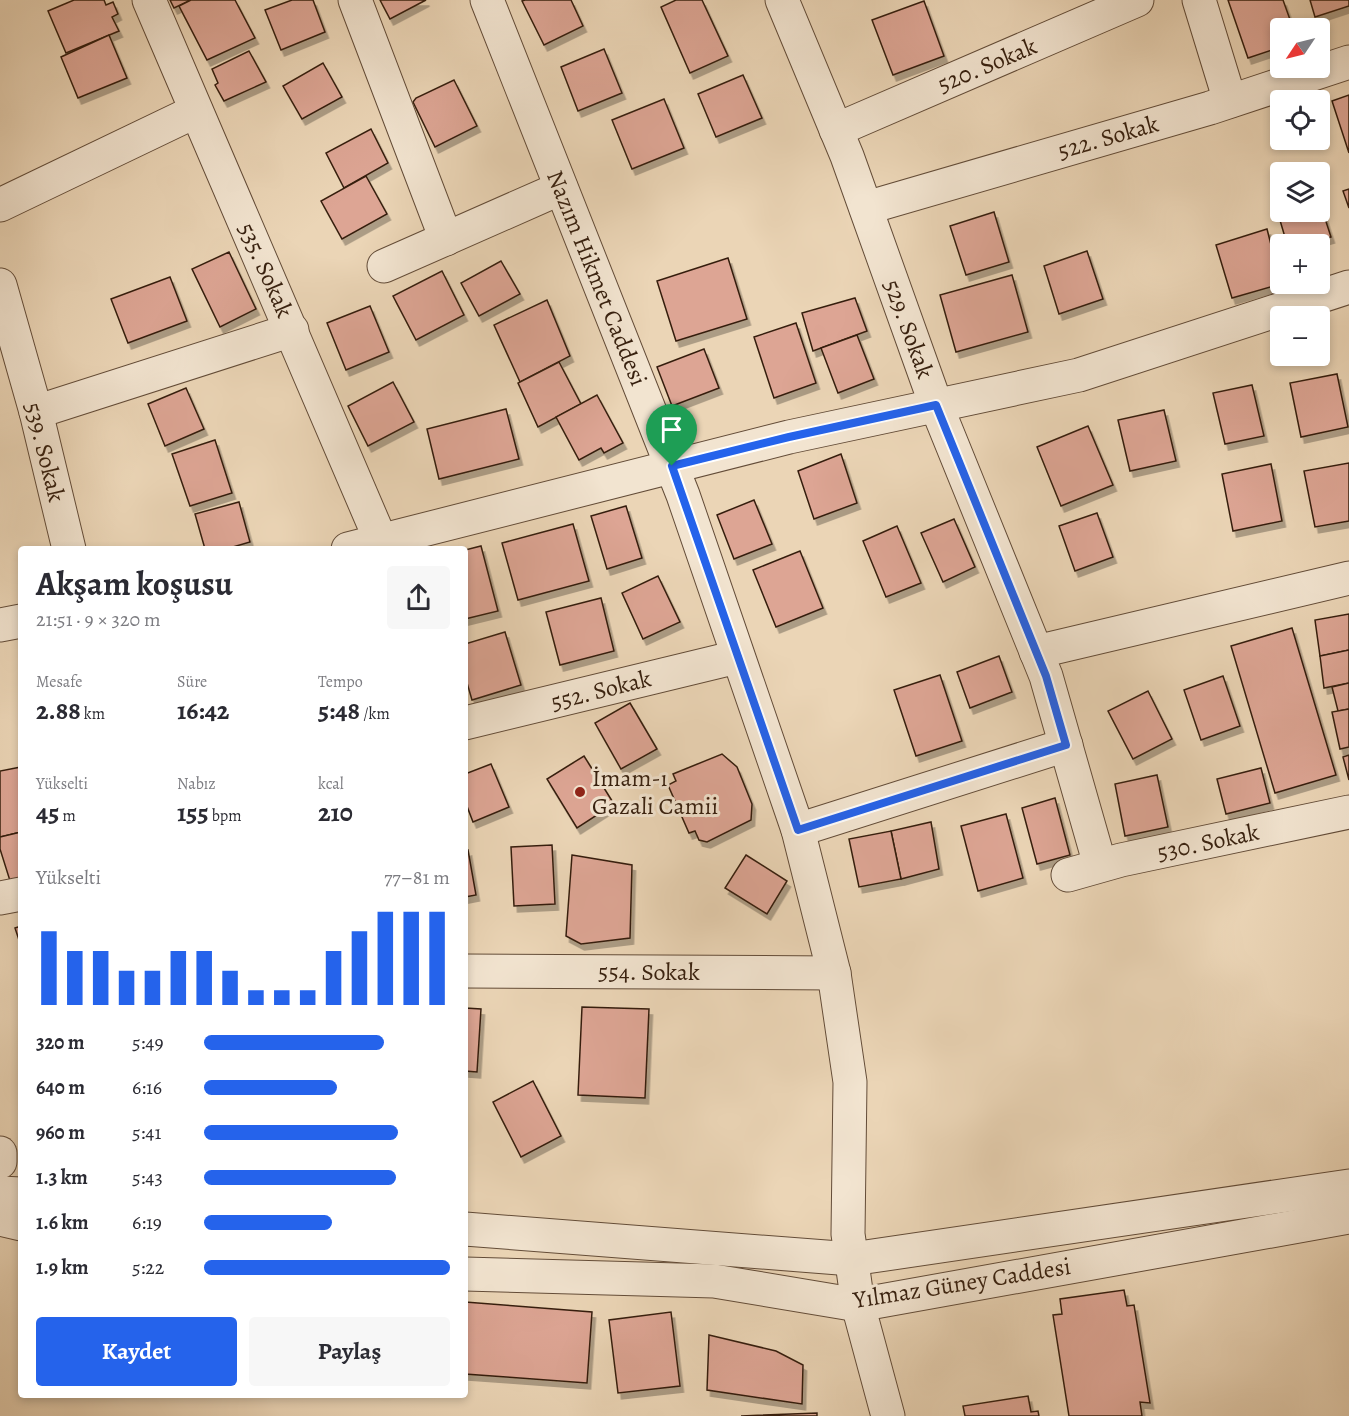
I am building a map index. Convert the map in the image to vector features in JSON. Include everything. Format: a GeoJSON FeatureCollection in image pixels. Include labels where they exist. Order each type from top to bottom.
{"type":"FeatureCollection","features":[{"type":"Feature","properties":{"kind":"street","name":"535. Sokak"},"geometry":{"type":"LineString","coordinates":[[149,0],[381,542]]}},
{"type":"Feature","properties":{"kind":"street"},"geometry":{"type":"LineString","coordinates":[[355,0],[446,239]]}},
{"type":"Feature","properties":{"kind":"street","name":"Nazım Hikmet Caddesi"},"geometry":{"type":"LineString","coordinates":[[488,0],[672,466],[798,830],[834,973],[849,1082],[848,1234],[858,1305],[888,1416]]}},
{"type":"Feature","properties":{"kind":"street","name":"529. Sokak"},"geometry":{"type":"LineString","coordinates":[[782,0],[866,208],[936,405],[1046,676],[1100,865]]}},
{"type":"Feature","properties":{"kind":"street","name":"520. Sokak"},"geometry":{"type":"LineString","coordinates":[[836,130],[1137,0]]}},
{"type":"Feature","properties":{"kind":"street"},"geometry":{"type":"LineString","coordinates":[[1199,0],[1230,101]]}},
{"type":"Feature","properties":{"kind":"street","name":"522. Sokak"},"geometry":{"type":"LineString","coordinates":[[866,208],[1230,101],[1349,63]]}},
{"type":"Feature","properties":{"kind":"street"},"geometry":{"type":"LineString","coordinates":[[0,205],[196,111]]}},
{"type":"Feature","properties":{"kind":"street"},"geometry":{"type":"LineString","coordinates":[[384,266],[561,188]]}},
{"type":"Feature","properties":{"kind":"street","name":"539. Sokak"},"geometry":{"type":"LineString","coordinates":[[0,285],[36,412],[68,546]]}},
{"type":"Feature","properties":{"kind":"street"},"geometry":{"type":"LineString","coordinates":[[362,546],[789,437],[1078,375],[1349,287]]}},
{"type":"Feature","properties":{"kind":"street"},"geometry":{"type":"LineString","coordinates":[[36,412],[292,330]]}},
{"type":"Feature","properties":{"kind":"street"},"geometry":{"type":"LineString","coordinates":[[1036,652],[1349,578]]}},
{"type":"Feature","properties":{"kind":"street"},"geometry":{"type":"LineString","coordinates":[[0,625],[18,622]]}},
{"type":"Feature","properties":{"kind":"street","name":"552. Sokak"},"geometry":{"type":"LineString","coordinates":[[468,722],[737,657]]}},
{"type":"Feature","properties":{"kind":"street"},"geometry":{"type":"LineString","coordinates":[[798,830],[1066,745]]}},
{"type":"Feature","properties":{"kind":"street","name":"530. Sokak"},"geometry":{"type":"LineString","coordinates":[[1068,875],[1100,865],[1349,812]]}},
{"type":"Feature","properties":{"kind":"street"},"geometry":{"type":"LineString","coordinates":[[0,898],[18,895]]}},
{"type":"Feature","properties":{"kind":"street","name":"554. Sokak"},"geometry":{"type":"LineString","coordinates":[[468,971],[834,973]]}},
{"type":"Feature","properties":{"kind":"street"},"geometry":{"type":"LineString","coordinates":[[0,1153],[0,1162]]}},
{"type":"Feature","properties":{"kind":"street"},"geometry":{"type":"LineString","coordinates":[[468,1229],[852,1259],[1349,1186]]}},
{"type":"Feature","properties":{"kind":"street"},"geometry":{"type":"LineString","coordinates":[[0,1193],[18,1194]]}},
{"type":"Feature","properties":{"kind":"street","name":"Yılmaz Güney Caddesi"},"geometry":{"type":"LineString","coordinates":[[468,1274],[714,1281],[858,1305],[1349,1217]]}},
{"type":"Feature","properties":{"kind":"street"},"geometry":{"type":"LineString","coordinates":[[0,1220],[18,1223]]}},
{"type":"Feature","properties":{"kind":"building"},"geometry":{"type":"Polygon","coordinates":[[[74,0],[104,0],[106,5],[113,2],[118,14],[112,17],[119,31],[66,53],[48,11],[74,0]]]}},
{"type":"Feature","properties":{"kind":"building"},"geometry":{"type":"Polygon","coordinates":[[[170,0],[191,0],[174,8],[170,0]]]}},
{"type":"Feature","properties":{"kind":"building"},"geometry":{"type":"Polygon","coordinates":[[[191,0],[235,0],[255,38],[207,60],[179,6],[191,0]]]}},
{"type":"Feature","properties":{"kind":"building"},"geometry":{"type":"Polygon","coordinates":[[[292,0],[313,0],[325,32],[281,50],[265,10],[292,0]]]}},
{"type":"Feature","properties":{"kind":"building"},"geometry":{"type":"Polygon","coordinates":[[[380,0],[426,0],[390,19],[380,0]]]}},
{"type":"Feature","properties":{"kind":"building"},"geometry":{"type":"Polygon","coordinates":[[[571,0],[583,26],[544,45],[522,1],[571,0]]]}},
{"type":"Feature","properties":{"kind":"building"},"geometry":{"type":"Polygon","coordinates":[[[676,0],[702,0],[728,56],[690,73],[661,7],[676,0]]]}},
{"type":"Feature","properties":{"kind":"building"},"geometry":{"type":"Polygon","coordinates":[[[1228,0],[1283,0],[1289,18],[1270,18],[1270,51],[1248,58],[1228,0]]]}},
{"type":"Feature","properties":{"kind":"building"},"geometry":{"type":"Polygon","coordinates":[[[1310,0],[1349,0],[1349,6],[1315,17],[1310,0]]]}},
{"type":"Feature","properties":{"kind":"building"},"geometry":{"type":"Polygon","coordinates":[[[924,1],[944,56],[893,75],[872,20],[924,1]]]}},
{"type":"Feature","properties":{"kind":"building"},"geometry":{"type":"Polygon","coordinates":[[[109,35],[127,78],[78,98],[61,57],[109,35]]]}},
{"type":"Feature","properties":{"kind":"building"},"geometry":{"type":"Polygon","coordinates":[[[604,49],[622,93],[578,111],[561,67],[604,49]]]}},
{"type":"Feature","properties":{"kind":"building"},"geometry":{"type":"Polygon","coordinates":[[[249,51],[266,82],[224,101],[215,85],[218,83],[212,69],[249,51]]]}},
{"type":"Feature","properties":{"kind":"building"},"geometry":{"type":"Polygon","coordinates":[[[323,63],[342,97],[302,119],[283,86],[323,63]]]}},
{"type":"Feature","properties":{"kind":"building"},"geometry":{"type":"Polygon","coordinates":[[[743,75],[762,118],[716,137],[698,94],[743,75]]]}},
{"type":"Feature","properties":{"kind":"building"},"geometry":{"type":"Polygon","coordinates":[[[454,80],[477,126],[435,147],[413,102],[416,98],[454,80]]]}},
{"type":"Feature","properties":{"kind":"building"},"geometry":{"type":"Polygon","coordinates":[[[1349,95],[1349,153],[1332,101],[1349,95]]]}},
{"type":"Feature","properties":{"kind":"building"},"geometry":{"type":"Polygon","coordinates":[[[664,99],[684,148],[632,169],[612,120],[664,99]]]}},
{"type":"Feature","properties":{"kind":"building"},"geometry":{"type":"Polygon","coordinates":[[[371,129],[388,163],[344,188],[326,153],[371,129]]]}},
{"type":"Feature","properties":{"kind":"building"},"geometry":{"type":"Polygon","coordinates":[[[366,176],[387,214],[342,239],[321,201],[366,176]]]}},
{"type":"Feature","properties":{"kind":"building"},"geometry":{"type":"Polygon","coordinates":[[[1349,189],[1349,208],[1343,191],[1349,189]]]}},
{"type":"Feature","properties":{"kind":"building"},"geometry":{"type":"Polygon","coordinates":[[[994,212],[1009,262],[966,275],[950,226],[994,212]]]}},
{"type":"Feature","properties":{"kind":"building"},"geometry":{"type":"Polygon","coordinates":[[[1280,222],[1326,222],[1331,237],[1330,234],[1284,234],[1280,222]]]}},
{"type":"Feature","properties":{"kind":"building"},"geometry":{"type":"Polygon","coordinates":[[[1267,229],[1270,241],[1270,287],[1232,298],[1216,245],[1267,229]]]}},
{"type":"Feature","properties":{"kind":"building"},"geometry":{"type":"Polygon","coordinates":[[[1087,251],[1103,299],[1059,314],[1044,266],[1087,251]]]}},
{"type":"Feature","properties":{"kind":"building"},"geometry":{"type":"Polygon","coordinates":[[[229,252],[256,309],[220,327],[192,269],[229,252]]]}},
{"type":"Feature","properties":{"kind":"building"},"geometry":{"type":"Polygon","coordinates":[[[728,258],[747,319],[676,341],[657,281],[728,258]]]}},
{"type":"Feature","properties":{"kind":"building"},"geometry":{"type":"Polygon","coordinates":[[[501,261],[520,294],[479,316],[461,283],[501,261]]]}},
{"type":"Feature","properties":{"kind":"building"},"geometry":{"type":"Polygon","coordinates":[[[442,271],[464,315],[416,340],[393,296],[442,271]]]}},
{"type":"Feature","properties":{"kind":"building"},"geometry":{"type":"Polygon","coordinates":[[[1012,275],[1028,332],[956,352],[940,295],[1012,275]]]}},
{"type":"Feature","properties":{"kind":"building"},"geometry":{"type":"Polygon","coordinates":[[[170,277],[187,321],[128,343],[111,299],[170,277]]]}},
{"type":"Feature","properties":{"kind":"building"},"geometry":{"type":"Polygon","coordinates":[[[855,298],[867,331],[813,351],[802,313],[855,298]]]}},
{"type":"Feature","properties":{"kind":"building"},"geometry":{"type":"Polygon","coordinates":[[[547,300],[570,356],[520,382],[494,325],[547,300]]]}},
{"type":"Feature","properties":{"kind":"building"},"geometry":{"type":"Polygon","coordinates":[[[370,306],[389,352],[346,370],[327,323],[370,306]]]}},
{"type":"Feature","properties":{"kind":"building"},"geometry":{"type":"Polygon","coordinates":[[[796,323],[816,383],[774,398],[754,337],[796,323]]]}},
{"type":"Feature","properties":{"kind":"building"},"geometry":{"type":"Polygon","coordinates":[[[857,335],[874,379],[838,393],[821,348],[857,335]]]}},
{"type":"Feature","properties":{"kind":"building"},"geometry":{"type":"Polygon","coordinates":[[[704,349],[719,388],[672,406],[657,367],[704,349]]]}},
{"type":"Feature","properties":{"kind":"building"},"geometry":{"type":"Polygon","coordinates":[[[559,362],[581,404],[538,427],[518,383],[559,362]]]}},
{"type":"Feature","properties":{"kind":"building"},"geometry":{"type":"Polygon","coordinates":[[[1337,374],[1348,427],[1301,437],[1290,383],[1337,374]]]}},
{"type":"Feature","properties":{"kind":"building"},"geometry":{"type":"Polygon","coordinates":[[[393,382],[414,422],[368,446],[348,406],[393,382]]]}},
{"type":"Feature","properties":{"kind":"building"},"geometry":{"type":"Polygon","coordinates":[[[1252,385],[1264,436],[1225,444],[1213,393],[1252,385]]]}},
{"type":"Feature","properties":{"kind":"building"},"geometry":{"type":"Polygon","coordinates":[[[186,388],[204,429],[165,446],[148,404],[186,388]]]}},
{"type":"Feature","properties":{"kind":"building"},"geometry":{"type":"Polygon","coordinates":[[[597,395],[623,443],[604,453],[601,448],[579,460],[556,417],[597,395]]]}},
{"type":"Feature","properties":{"kind":"building"},"geometry":{"type":"Polygon","coordinates":[[[506,409],[519,459],[439,479],[427,429],[506,409]]]}},
{"type":"Feature","properties":{"kind":"building"},"geometry":{"type":"Polygon","coordinates":[[[1164,410],[1176,461],[1130,471],[1118,420],[1164,410]]]}},
{"type":"Feature","properties":{"kind":"building"},"geometry":{"type":"Polygon","coordinates":[[[1088,426],[1113,485],[1061,506],[1037,447],[1088,426]]]}},
{"type":"Feature","properties":{"kind":"building"},"geometry":{"type":"Polygon","coordinates":[[[215,440],[232,493],[190,506],[172,454],[215,440]]]}},
{"type":"Feature","properties":{"kind":"building"},"geometry":{"type":"Polygon","coordinates":[[[841,454],[857,503],[814,519],[798,471],[841,454]]]}},
{"type":"Feature","properties":{"kind":"building"},"geometry":{"type":"Polygon","coordinates":[[[1349,463],[1349,521],[1315,527],[1304,471],[1349,463]]]}},
{"type":"Feature","properties":{"kind":"building"},"geometry":{"type":"Polygon","coordinates":[[[1271,464],[1282,521],[1233,531],[1222,474],[1271,464]]]}},
{"type":"Feature","properties":{"kind":"building"},"geometry":{"type":"Polygon","coordinates":[[[754,500],[772,544],[734,559],[717,515],[754,500]]]}},
{"type":"Feature","properties":{"kind":"building"},"geometry":{"type":"Polygon","coordinates":[[[239,502],[250,542],[236,546],[204,546],[195,514],[239,502]]]}},
{"type":"Feature","properties":{"kind":"building"},"geometry":{"type":"Polygon","coordinates":[[[626,506],[642,558],[607,569],[591,516],[626,506]]]}},
{"type":"Feature","properties":{"kind":"building"},"geometry":{"type":"Polygon","coordinates":[[[1097,513],[1113,557],[1075,571],[1059,526],[1097,513]]]}},
{"type":"Feature","properties":{"kind":"building"},"geometry":{"type":"Polygon","coordinates":[[[954,519],[975,567],[943,582],[921,533],[954,519]]]}},
{"type":"Feature","properties":{"kind":"building"},"geometry":{"type":"Polygon","coordinates":[[[573,524],[589,581],[518,600],[502,543],[573,524]]]}},
{"type":"Feature","properties":{"kind":"building"},"geometry":{"type":"Polygon","coordinates":[[[897,526],[921,583],[886,597],[863,541],[897,526]]]}},
{"type":"Feature","properties":{"kind":"building"},"geometry":{"type":"Polygon","coordinates":[[[481,546],[498,611],[468,618],[468,549],[481,546]]]}},
{"type":"Feature","properties":{"kind":"building"},"geometry":{"type":"Polygon","coordinates":[[[800,551],[823,608],[776,627],[753,570],[800,551]]]}},
{"type":"Feature","properties":{"kind":"building"},"geometry":{"type":"Polygon","coordinates":[[[658,576],[680,622],[643,639],[622,593],[658,576]]]}},
{"type":"Feature","properties":{"kind":"building"},"geometry":{"type":"Polygon","coordinates":[[[601,598],[614,651],[560,665],[546,612],[601,598]]]}},
{"type":"Feature","properties":{"kind":"building"},"geometry":{"type":"Polygon","coordinates":[[[1349,614],[1349,650],[1320,656],[1315,620],[1349,614]]]}},
{"type":"Feature","properties":{"kind":"building"},"geometry":{"type":"Polygon","coordinates":[[[1292,628],[1336,775],[1275,793],[1231,646],[1292,628]]]}},
{"type":"Feature","properties":{"kind":"building"},"geometry":{"type":"Polygon","coordinates":[[[505,632],[521,685],[472,700],[468,686],[468,643],[505,632]]]}},
{"type":"Feature","properties":{"kind":"building"},"geometry":{"type":"Polygon","coordinates":[[[1349,650],[1349,683],[1324,688],[1320,656],[1349,650]]]}},
{"type":"Feature","properties":{"kind":"building"},"geometry":{"type":"Polygon","coordinates":[[[999,656],[1012,692],[970,708],[957,672],[999,656]]]}},
{"type":"Feature","properties":{"kind":"building"},"geometry":{"type":"Polygon","coordinates":[[[940,675],[962,741],[916,756],[894,690],[940,675]]]}},
{"type":"Feature","properties":{"kind":"building"},"geometry":{"type":"Polygon","coordinates":[[[1223,676],[1240,726],[1201,740],[1184,690],[1223,676]]]}},
{"type":"Feature","properties":{"kind":"building"},"geometry":{"type":"Polygon","coordinates":[[[1349,683],[1349,709],[1338,711],[1332,687],[1349,683]]]}},
{"type":"Feature","properties":{"kind":"building"},"geometry":{"type":"Polygon","coordinates":[[[1148,691],[1172,739],[1133,759],[1108,711],[1148,691]]]}},
{"type":"Feature","properties":{"kind":"building"},"geometry":{"type":"Polygon","coordinates":[[[630,703],[657,749],[621,769],[595,723],[630,703]]]}},
{"type":"Feature","properties":{"kind":"building"},"geometry":{"type":"Polygon","coordinates":[[[1349,709],[1349,747],[1340,749],[1332,712],[1349,709]]]}},
{"type":"Feature","properties":{"kind":"building"},"geometry":{"type":"Polygon","coordinates":[[[722,754],[737,767],[752,804],[751,820],[707,842],[699,840],[695,831],[689,833],[668,785],[676,781],[673,774],[722,754]]]}},
{"type":"Feature","properties":{"kind":"building"},"geometry":{"type":"Polygon","coordinates":[[[1349,755],[1349,780],[1343,757],[1349,755]]]}},
{"type":"Feature","properties":{"kind":"building","name":"İmam-ı Gazali Camii"},"geometry":{"type":"Polygon","coordinates":[[[584,756],[614,804],[577,828],[547,779],[584,756]]]}},
{"type":"Feature","properties":{"kind":"building"},"geometry":{"type":"Polygon","coordinates":[[[491,764],[509,807],[473,822],[468,809],[468,773],[491,764]]]}},
{"type":"Feature","properties":{"kind":"building"},"geometry":{"type":"Polygon","coordinates":[[[18,768],[18,833],[0,837],[0,771],[18,768]]]}},
{"type":"Feature","properties":{"kind":"building"},"geometry":{"type":"Polygon","coordinates":[[[1261,768],[1270,803],[1226,814],[1217,779],[1261,768]]]}},
{"type":"Feature","properties":{"kind":"building"},"geometry":{"type":"Polygon","coordinates":[[[1157,775],[1168,827],[1125,836],[1115,784],[1157,775]]]}},
{"type":"Feature","properties":{"kind":"building"},"geometry":{"type":"Polygon","coordinates":[[[1055,798],[1070,855],[1037,864],[1022,808],[1055,798]]]}},
{"type":"Feature","properties":{"kind":"building"},"geometry":{"type":"Polygon","coordinates":[[[1006,814],[1023,878],[978,891],[961,826],[1006,814]]]}},
{"type":"Feature","properties":{"kind":"building"},"geometry":{"type":"Polygon","coordinates":[[[931,822],[939,869],[901,879],[891,831],[931,822]]]}},
{"type":"Feature","properties":{"kind":"building"},"geometry":{"type":"Polygon","coordinates":[[[891,831],[901,879],[859,887],[849,839],[891,831]]]}},
{"type":"Feature","properties":{"kind":"building"},"geometry":{"type":"Polygon","coordinates":[[[18,833],[18,883],[11,884],[0,849],[0,837],[18,833]]]}},
{"type":"Feature","properties":{"kind":"building"},"geometry":{"type":"Polygon","coordinates":[[[552,845],[555,904],[514,906],[511,847],[552,845]]]}},
{"type":"Feature","properties":{"kind":"building"},"geometry":{"type":"Polygon","coordinates":[[[468,850],[476,895],[468,896],[468,850]]]}},
{"type":"Feature","properties":{"kind":"building"},"geometry":{"type":"Polygon","coordinates":[[[572,855],[632,865],[630,938],[581,944],[566,936],[572,855]]]}},
{"type":"Feature","properties":{"kind":"building"},"geometry":{"type":"Polygon","coordinates":[[[746,855],[787,881],[767,914],[725,888],[746,855]]]}},
{"type":"Feature","properties":{"kind":"building"},"geometry":{"type":"Polygon","coordinates":[[[582,1007],[649,1009],[645,1098],[578,1095],[582,1007]]]}},
{"type":"Feature","properties":{"kind":"building"},"geometry":{"type":"Polygon","coordinates":[[[468,1008],[481,1009],[477,1072],[468,1071],[468,1008]]]}},
{"type":"Feature","properties":{"kind":"building"},"geometry":{"type":"Polygon","coordinates":[[[533,1081],[561,1136],[521,1157],[493,1102],[533,1081]]]}},
{"type":"Feature","properties":{"kind":"building"},"geometry":{"type":"Polygon","coordinates":[[[1124,1290],[1127,1306],[1134,1305],[1150,1403],[1140,1402],[1142,1416],[1069,1416],[1053,1315],[1062,1314],[1060,1299],[1124,1290]]]}},
{"type":"Feature","properties":{"kind":"building"},"geometry":{"type":"Polygon","coordinates":[[[468,1302],[592,1312],[587,1383],[468,1374],[468,1302]]]}},
{"type":"Feature","properties":{"kind":"building"},"geometry":{"type":"Polygon","coordinates":[[[671,1312],[680,1386],[618,1393],[609,1320],[671,1312]]]}},
{"type":"Feature","properties":{"kind":"building"},"geometry":{"type":"Polygon","coordinates":[[[709,1335],[776,1351],[803,1365],[802,1404],[707,1390],[709,1335]]]}},
{"type":"Feature","properties":{"kind":"building"},"geometry":{"type":"Polygon","coordinates":[[[1028,1396],[1031,1412],[1038,1411],[1039,1416],[965,1416],[963,1406],[1028,1396]]]}},
{"type":"Feature","properties":{"kind":"building"},"geometry":{"type":"Polygon","coordinates":[[[817,1413],[817,1416],[741,1416],[817,1413]]]}},
{"type":"Feature","properties":{"kind":"place","name":"İmam-ı Gazali Camii"},"geometry":{"type":"Point","coordinates":[580,792]}},
{"type":"Feature","properties":{"kind":"route"},"geometry":{"type":"LineString","coordinates":[[936,405],[1046,676],[1066,745],[901,795],[798,830],[672,466],[789,437],[936,405]]}}]}
